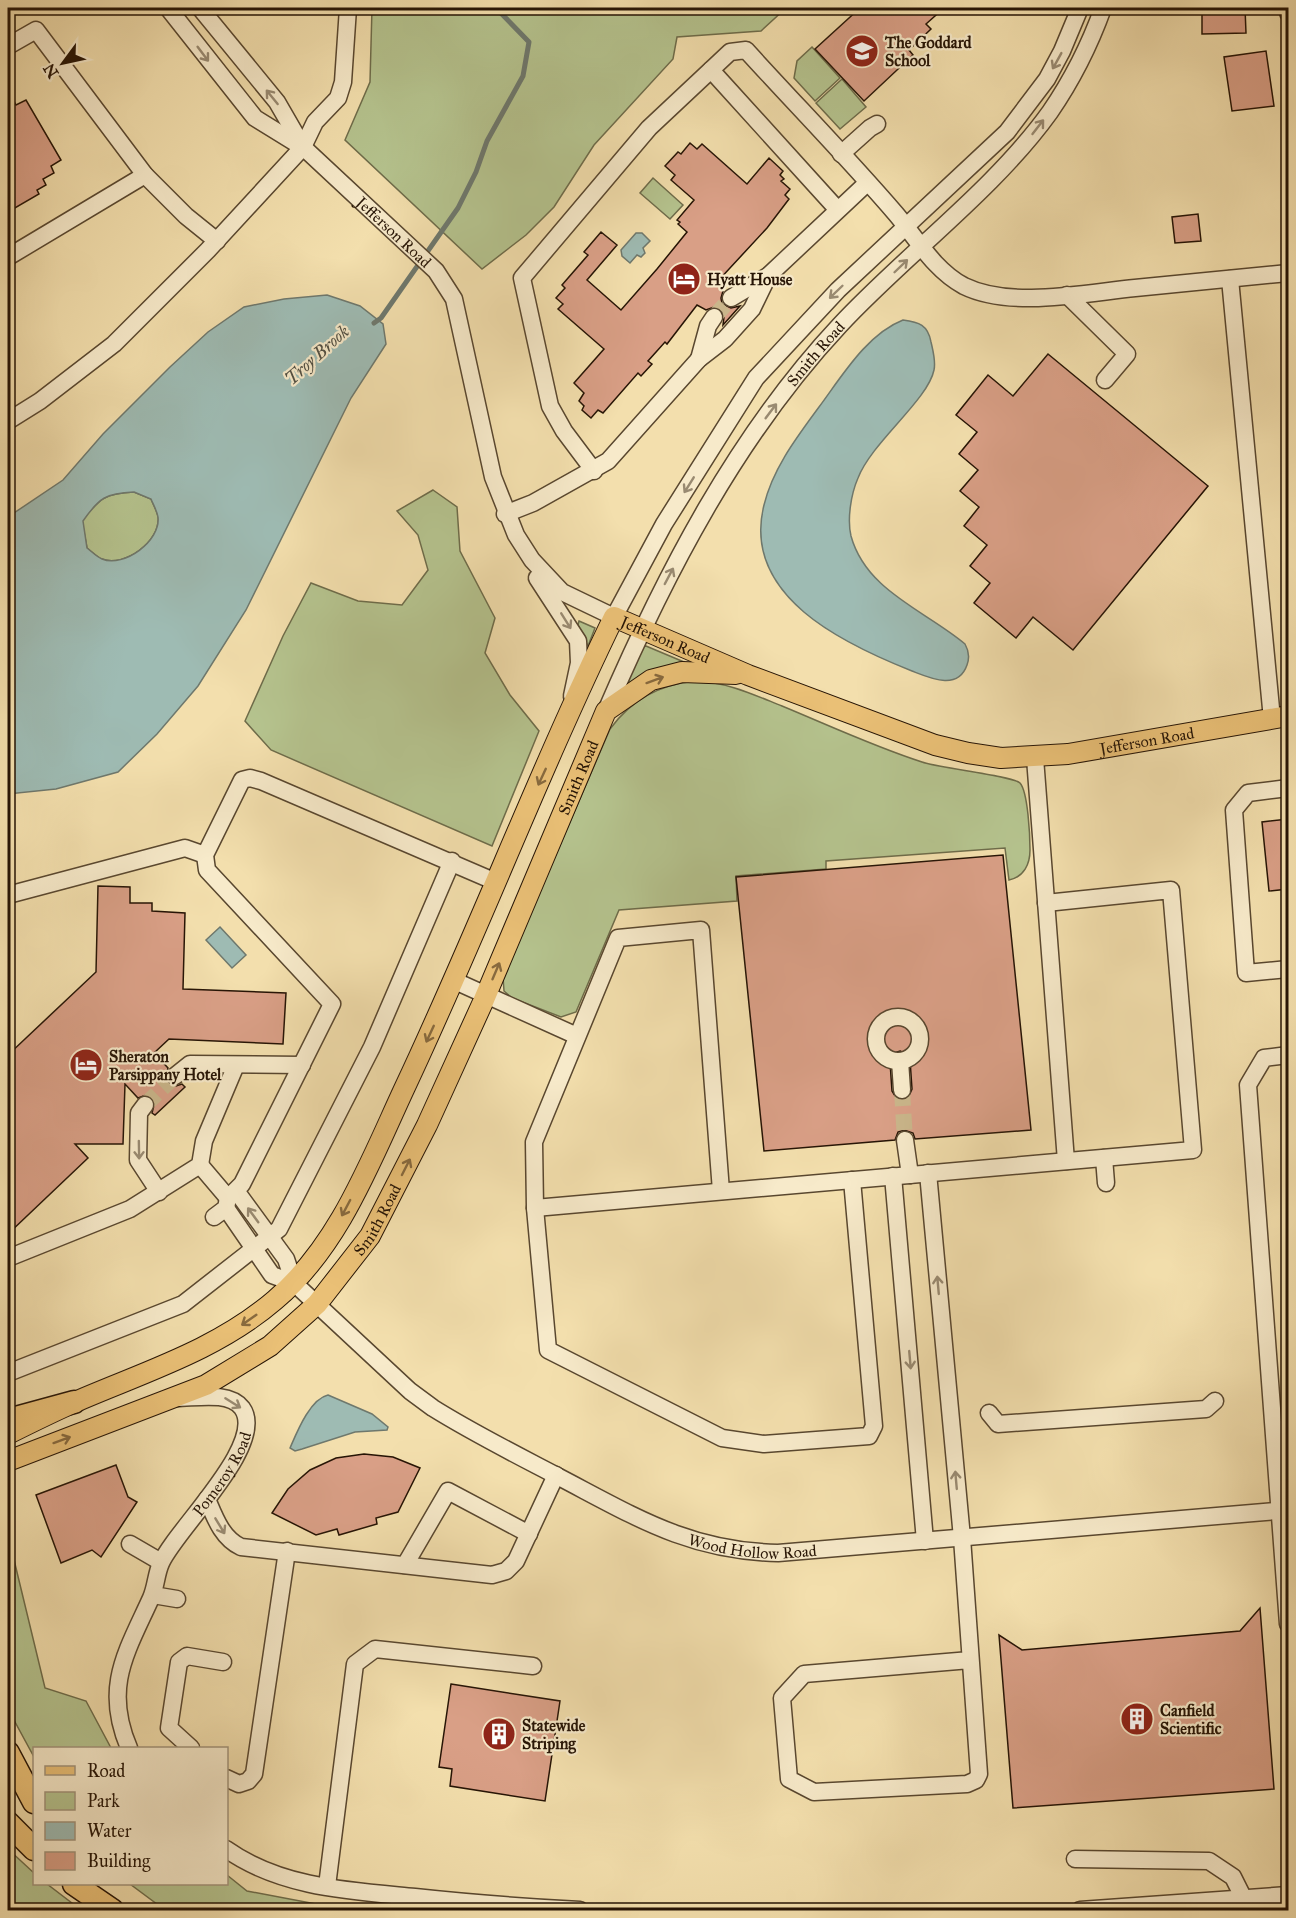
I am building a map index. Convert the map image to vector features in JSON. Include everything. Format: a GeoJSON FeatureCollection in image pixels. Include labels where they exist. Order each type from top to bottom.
{"type":"FeatureCollection","features":[{"type":"Feature","properties":{"kind":"highway"},"geometry":{"type":"LineString","coordinates":[[8,1420],[74,1402]]}},
{"type":"Feature","properties":{"kind":"highway"},"geometry":{"type":"LineString","coordinates":[[8,1753],[33,1800]]}},
{"type":"Feature","properties":{"kind":"highway"},"geometry":{"type":"LineString","coordinates":[[8,1822],[33,1848]]}},
{"type":"Feature","properties":{"kind":"highway"},"geometry":{"type":"LineString","coordinates":[[75,1885],[112,1911]]}},
{"type":"Feature","properties":{"kind":"highway"},"geometry":{"type":"LineString","coordinates":[[98,1885],[121,1911]]}},
{"type":"Feature","properties":{"kind":"main road","name":"Jefferson Road"},"geometry":{"type":"LineString","coordinates":[[614,617],[748,675],[935,745],[990,756],[1035,758],[1280,717]]}},
{"type":"Feature","properties":{"kind":"main road","name":"Smith Road"},"geometry":{"type":"LineString","coordinates":[[8,1434],[74,1402],[204,1348],[269,1306],[316,1258],[340,1220],[455,981],[496,882],[614,617]]}},
{"type":"Feature","properties":{"kind":"main road"},"geometry":{"type":"LineString","coordinates":[[606,711],[651,680],[682,672],[748,675]]}},
{"type":"Feature","properties":{"kind":"main road","name":"Smith Road"},"geometry":{"type":"LineString","coordinates":[[8,1461],[177,1398],[206,1385],[257,1356],[317,1304],[349,1266],[381,1215],[427,1125],[486,996],[606,711]]}},
{"type":"Feature","properties":{"kind":"street","name":"Jefferson Road"},"geometry":{"type":"LineString","coordinates":[[168,8],[255,118],[303,147],[436,271],[454,299],[493,477],[505,514],[539,569],[562,592],[614,617]]}},
{"type":"Feature","properties":{"kind":"street","name":"Jefferson Road"},"geometry":{"type":"LineString","coordinates":[[200,8],[277,102],[303,147]]}},
{"type":"Feature","properties":{"kind":"street"},"geometry":{"type":"LineString","coordinates":[[8,421],[40,401],[114,344],[217,241],[303,147],[315,122],[338,98],[343,82],[348,8]]}},
{"type":"Feature","properties":{"kind":"street","name":"Smith Road"},"geometry":{"type":"LineString","coordinates":[[606,711],[642,628],[684,547],[754,433],[840,325],[1023,145],[1050,112],[1077,65],[1103,8]]}},
{"type":"Feature","properties":{"kind":"street"},"geometry":{"type":"LineString","coordinates":[[1287,8],[1288,13]]}},
{"type":"Feature","properties":{"kind":"street","name":"Smith Road"},"geometry":{"type":"LineString","coordinates":[[614,617],[664,524],[756,378],[831,297],[1007,132],[1047,79],[1076,11]]}},
{"type":"Feature","properties":{"kind":"street"},"geometry":{"type":"LineString","coordinates":[[8,46],[36,30],[145,175],[186,216],[217,241]]}},
{"type":"Feature","properties":{"kind":"street"},"geometry":{"type":"LineString","coordinates":[[594,471],[564,431],[550,406],[522,278],[649,128],[730,52],[746,50],[906,227],[920,248],[945,272],[964,285],[986,294],[1011,297],[1067,295],[1288,273]]}},
{"type":"Feature","properties":{"kind":"street"},"geometry":{"type":"LineString","coordinates":[[711,70],[837,209]]}},
{"type":"Feature","properties":{"kind":"street"},"geometry":{"type":"LineString","coordinates":[[841,154],[877,124]]}},
{"type":"Feature","properties":{"kind":"street"},"geometry":{"type":"LineString","coordinates":[[8,257],[145,175]]}},
{"type":"Feature","properties":{"kind":"street"},"geometry":{"type":"LineString","coordinates":[[730,298],[768,276],[867,183]]}},
{"type":"Feature","properties":{"kind":"street"},"geometry":{"type":"LineString","coordinates":[[505,514],[533,503],[594,471],[608,461],[699,359],[725,339],[752,309],[768,276]]}},
{"type":"Feature","properties":{"kind":"street"},"geometry":{"type":"LineString","coordinates":[[1230,279],[1280,717]]}},
{"type":"Feature","properties":{"kind":"street"},"geometry":{"type":"LineString","coordinates":[[1067,295],[1127,354],[1105,380]]}},
{"type":"Feature","properties":{"kind":"street"},"geometry":{"type":"LineString","coordinates":[[699,359],[708,326],[714,317]]}},
{"type":"Feature","properties":{"kind":"street"},"geometry":{"type":"LineString","coordinates":[[516,535],[522,556],[578,641],[579,663],[566,723]]}},
{"type":"Feature","properties":{"kind":"street"},"geometry":{"type":"LineString","coordinates":[[1035,758],[1066,1161]]}},
{"type":"Feature","properties":{"kind":"street"},"geometry":{"type":"LineString","coordinates":[[226,1204],[332,1005],[216,883],[207,870],[205,855],[242,780],[250,778],[452,861],[496,882]]}},
{"type":"Feature","properties":{"kind":"street"},"geometry":{"type":"LineString","coordinates":[[1288,788],[1248,793],[1234,810],[1246,973],[1288,969]]}},
{"type":"Feature","properties":{"kind":"street"},"geometry":{"type":"LineString","coordinates":[[8,895],[185,848],[205,855]]}},
{"type":"Feature","properties":{"kind":"street"},"geometry":{"type":"LineString","coordinates":[[8,1372],[183,1304],[270,1238],[279,1228],[372,1047],[452,861]]}},
{"type":"Feature","properties":{"kind":"street"},"geometry":{"type":"LineString","coordinates":[[536,1208],[1193,1150],[1171,890],[1046,903]]}},
{"type":"Feature","properties":{"kind":"street"},"geometry":{"type":"LineString","coordinates":[[721,1191],[701,930],[618,938],[534,1142],[536,1208],[548,1350],[722,1438],[752,1443],[784,1444],[869,1436],[874,1426],[852,1180]]}},
{"type":"Feature","properties":{"kind":"street"},"geometry":{"type":"LineString","coordinates":[[455,981],[577,1036]]}},
{"type":"Feature","properties":{"kind":"street"},"geometry":{"type":"LineString","coordinates":[[1288,1055],[1264,1058],[1248,1085],[1284,1510],[1288,1624]]}},
{"type":"Feature","properties":{"kind":"street"},"geometry":{"type":"LineString","coordinates":[[900,1060],[902,1090]]}},
{"type":"Feature","properties":{"kind":"street"},"geometry":{"type":"LineString","coordinates":[[175,1076],[190,1064],[302,1065]]}},
{"type":"Feature","properties":{"kind":"street"},"geometry":{"type":"LineString","coordinates":[[236,1065],[204,1141],[200,1165],[272,1275],[294,1283]]}},
{"type":"Feature","properties":{"kind":"street"},"geometry":{"type":"LineString","coordinates":[[145,1105],[139,1113],[138,1160],[159,1192]]}},
{"type":"Feature","properties":{"kind":"street"},"geometry":{"type":"LineString","coordinates":[[905,1140],[902,1175],[925,1541]]}},
{"type":"Feature","properties":{"kind":"street"},"geometry":{"type":"LineString","coordinates":[[1104,1158],[1106,1183]]}},
{"type":"Feature","properties":{"kind":"street"},"geometry":{"type":"LineString","coordinates":[[8,1258],[130,1209],[200,1165]]}},
{"type":"Feature","properties":{"kind":"street"},"geometry":{"type":"LineString","coordinates":[[928,1173],[962,1538],[979,1770],[976,1780],[967,1784],[814,1792],[789,1779],[782,1698],[804,1674],[970,1660]]}},
{"type":"Feature","properties":{"kind":"street"},"geometry":{"type":"LineString","coordinates":[[226,1204],[270,1238],[286,1259],[294,1283]]}},
{"type":"Feature","properties":{"kind":"street","name":"Wood Hollow Road"},"geometry":{"type":"LineString","coordinates":[[294,1283],[410,1391],[432,1408],[639,1519],[688,1540],[722,1548],[778,1553],[1284,1510]]}},
{"type":"Feature","properties":{"kind":"street","name":"Pomeroy Road"},"geometry":{"type":"LineString","coordinates":[[128,1747],[121,1726],[118,1682],[125,1653],[153,1595],[161,1562],[207,1499],[246,1438],[246,1418],[242,1408],[226,1398],[177,1398]]}},
{"type":"Feature","properties":{"kind":"street"},"geometry":{"type":"LineString","coordinates":[[989,1413],[998,1424],[1206,1409],[1215,1401]]}},
{"type":"Feature","properties":{"kind":"street"},"geometry":{"type":"LineString","coordinates":[[207,1499],[217,1523],[230,1542],[241,1547],[497,1575],[514,1564],[556,1475]]}},
{"type":"Feature","properties":{"kind":"street"},"geometry":{"type":"LineString","coordinates":[[405,1565],[448,1491],[529,1534]]}},
{"type":"Feature","properties":{"kind":"street"},"geometry":{"type":"LineString","coordinates":[[130,1544],[161,1562]]}},
{"type":"Feature","properties":{"kind":"street"},"geometry":{"type":"LineString","coordinates":[[228,1779],[239,1784],[248,1781],[254,1774],[287,1551]]}},
{"type":"Feature","properties":{"kind":"street"},"geometry":{"type":"LineString","coordinates":[[153,1595],[177,1599]]}},
{"type":"Feature","properties":{"kind":"street"},"geometry":{"type":"LineString","coordinates":[[327,1886],[355,1664],[375,1649],[533,1666]]}},
{"type":"Feature","properties":{"kind":"street"},"geometry":{"type":"LineString","coordinates":[[189,1747],[169,1728],[179,1662],[187,1656],[223,1662]]}},
{"type":"Feature","properties":{"kind":"street"},"geometry":{"type":"LineString","coordinates":[[228,1850],[277,1875],[327,1886],[490,1905],[580,1911]]}},
{"type":"Feature","properties":{"kind":"street"},"geometry":{"type":"LineString","coordinates":[[1076,1859],[1209,1861],[1233,1877],[1244,1899]]}},
{"type":"Feature","properties":{"kind":"street"},"geometry":{"type":"LineString","coordinates":[[1080,1911],[1288,1896]]}},
{"type":"Feature","properties":{"kind":"green space"},"geometry":{"type":"Polygon","coordinates":[[[372,8],[786,8],[761,31],[677,37],[673,59],[594,145],[554,207],[526,235],[482,269],[345,140],[370,82],[372,8]]]}},
{"type":"Feature","properties":{"kind":"green space"},"geometry":{"type":"Polygon","coordinates":[[[812,47],[840,78],[815,101],[794,78],[797,61],[812,47]]]}},
{"type":"Feature","properties":{"kind":"green space"},"geometry":{"type":"Polygon","coordinates":[[[842,79],[866,107],[840,129],[816,103],[842,79]]]}},
{"type":"Feature","properties":{"kind":"green space"},"geometry":{"type":"Polygon","coordinates":[[[653,178],[683,205],[670,219],[640,193],[653,178]]]}},
{"type":"Feature","properties":{"kind":"green space"},"geometry":{"type":"Polygon","coordinates":[[[433,490],[457,507],[460,551],[495,618],[485,653],[510,695],[539,731],[492,846],[271,750],[245,721],[283,636],[311,583],[358,601],[402,605],[428,570],[418,535],[397,511],[433,490]]]}},
{"type":"Feature","properties":{"kind":"green space"},"geometry":{"type":"Polygon","coordinates":[[[134,492],[151,499],[158,517],[154,535],[130,556],[111,561],[100,558],[87,548],[82,521],[104,498],[134,492]]]}},
{"type":"Feature","properties":{"kind":"green space"},"geometry":{"type":"Polygon","coordinates":[[[579,621],[595,628],[588,646],[578,625],[579,621]]]}},
{"type":"Feature","properties":{"kind":"green space"},"geometry":{"type":"Polygon","coordinates":[[[646,646],[684,662],[683,665],[630,683],[628,681],[642,647],[646,646]]]}},
{"type":"Feature","properties":{"kind":"green space"},"geometry":{"type":"Polygon","coordinates":[[[695,681],[729,686],[750,693],[869,743],[922,762],[1020,783],[1027,804],[1030,835],[1030,855],[1025,869],[1019,876],[1009,880],[1005,848],[826,861],[826,869],[736,876],[737,901],[619,910],[576,1012],[561,1017],[512,998],[504,991],[503,977],[610,729],[618,718],[647,695],[670,686],[695,681]]]}},
{"type":"Feature","properties":{"kind":"green space"},"geometry":{"type":"Polygon","coordinates":[[[8,1535],[45,1688],[86,1701],[110,1747],[33,1747],[33,1755],[8,1709],[8,1535]]]}},
{"type":"Feature","properties":{"kind":"green space"},"geometry":{"type":"Polygon","coordinates":[[[8,1849],[33,1872],[33,1885],[48,1885],[81,1910],[8,1910],[8,1849]]]}},
{"type":"Feature","properties":{"kind":"green space"},"geometry":{"type":"Polygon","coordinates":[[[228,1876],[247,1891],[337,1908],[381,1910],[165,1910],[131,1885],[228,1885],[228,1876]]]}},
{"type":"Feature","properties":{"kind":"green space"},"geometry":{"type":"Polygon","coordinates":[[[1288,1904],[1288,1910],[1224,1910],[1288,1904]]]}},
{"type":"Feature","properties":{"kind":"water"},"geometry":{"type":"Polygon","coordinates":[[[636,233],[642,233],[650,241],[643,248],[645,253],[641,257],[637,255],[630,263],[622,256],[621,250],[636,233]]]}},
{"type":"Feature","properties":{"kind":"water"},"geometry":{"type":"Polygon","coordinates":[[[327,295],[360,306],[383,324],[386,344],[351,398],[246,610],[198,686],[157,734],[118,772],[56,789],[8,794],[8,517],[63,480],[103,434],[208,332],[244,307],[284,299],[327,295]],[[134,492],[104,498],[83,521],[87,548],[100,558],[111,561],[120,560],[139,550],[154,535],[157,526],[158,517],[151,499],[134,492]]]}},
{"type":"Feature","properties":{"kind":"water"},"geometry":{"type":"Polygon","coordinates":[[[903,320],[918,323],[928,332],[934,356],[934,370],[922,394],[865,464],[853,491],[850,529],[859,555],[883,586],[965,644],[969,654],[967,665],[963,673],[950,680],[927,677],[885,660],[829,631],[804,612],[783,590],[768,566],[761,537],[764,505],[768,491],[794,441],[856,357],[878,335],[903,320]]]}},
{"type":"Feature","properties":{"kind":"water"},"geometry":{"type":"Polygon","coordinates":[[[220,927],[246,955],[232,968],[206,940],[220,927]]]}},
{"type":"Feature","properties":{"kind":"water"},"geometry":{"type":"Polygon","coordinates":[[[328,1395],[372,1414],[388,1427],[387,1430],[355,1432],[295,1451],[290,1448],[310,1409],[321,1398],[328,1395]]]}},
{"type":"Feature","properties":{"kind":"building"},"geometry":{"type":"Polygon","coordinates":[[[860,8],[944,8],[926,24],[931,29],[909,50],[913,55],[864,101],[815,49],[860,8]]]}},
{"type":"Feature","properties":{"kind":"building"},"geometry":{"type":"Polygon","coordinates":[[[1202,8],[1245,8],[1246,33],[1202,34],[1202,8]]]}},
{"type":"Feature","properties":{"kind":"building"},"geometry":{"type":"Polygon","coordinates":[[[1266,51],[1274,106],[1232,111],[1224,57],[1266,51]]]}},
{"type":"Feature","properties":{"kind":"building"},"geometry":{"type":"Polygon","coordinates":[[[8,90],[16,105],[26,100],[61,160],[51,166],[54,173],[43,179],[46,185],[37,190],[39,194],[8,212],[8,90]]]}},
{"type":"Feature","properties":{"kind":"building","name":"Hyatt House"},"geometry":{"type":"Polygon","coordinates":[[[690,143],[697,149],[702,144],[747,184],[769,158],[783,171],[780,175],[784,179],[781,181],[790,189],[785,195],[789,199],[767,228],[717,282],[723,291],[722,304],[731,308],[740,306],[723,325],[724,317],[720,309],[714,307],[706,310],[697,305],[667,344],[665,342],[648,361],[652,364],[641,376],[638,373],[603,413],[598,410],[591,418],[582,410],[584,406],[579,401],[584,393],[574,383],[604,349],[558,309],[563,304],[556,298],[565,288],[562,285],[588,255],[584,252],[601,232],[617,245],[587,280],[621,310],[657,269],[687,232],[677,220],[694,200],[671,180],[675,175],[665,166],[678,152],[681,154],[690,143]]]}},
{"type":"Feature","properties":{"kind":"building"},"geometry":{"type":"Polygon","coordinates":[[[1198,214],[1201,241],[1175,243],[1172,217],[1198,214]]]}},
{"type":"Feature","properties":{"kind":"building"},"geometry":{"type":"Polygon","coordinates":[[[1048,354],[1208,486],[1073,650],[1033,617],[1016,638],[974,603],[990,583],[970,566],[987,545],[964,526],[979,507],[960,491],[978,470],[959,454],[977,432],[956,415],[988,375],[1013,396],[1048,354]]]}},
{"type":"Feature","properties":{"kind":"building"},"geometry":{"type":"Polygon","coordinates":[[[1288,819],[1288,889],[1269,891],[1262,822],[1288,819]]]}},
{"type":"Feature","properties":{"kind":"building"},"geometry":{"type":"Polygon","coordinates":[[[1003,855],[1031,1130],[915,1139],[913,1133],[904,1130],[898,1132],[895,1140],[764,1151],[736,877],[1003,855]],[[900,1051],[894,1053],[890,1062],[892,1091],[897,1099],[902,1100],[908,1098],[912,1089],[908,1055],[900,1051]]]}},
{"type":"Feature","properties":{"kind":"building","name":"Sheraton Parsippany Hotel"},"geometry":{"type":"Polygon","coordinates":[[[98,886],[130,887],[130,903],[152,903],[152,911],[185,913],[183,989],[286,993],[283,1044],[169,1039],[154,1053],[168,1068],[165,1077],[167,1083],[176,1086],[182,1084],[185,1087],[155,1115],[152,1113],[155,1101],[152,1097],[146,1095],[138,1098],[125,1084],[123,1144],[75,1144],[88,1158],[8,1234],[8,1055],[96,972],[98,886]]]}},
{"type":"Feature","properties":{"kind":"building"},"geometry":{"type":"Polygon","coordinates":[[[364,1454],[393,1457],[420,1468],[398,1512],[376,1518],[377,1524],[339,1535],[337,1529],[316,1535],[272,1513],[288,1489],[310,1470],[336,1458],[364,1454]]]}},
{"type":"Feature","properties":{"kind":"building"},"geometry":{"type":"Polygon","coordinates":[[[116,1465],[128,1497],[137,1502],[101,1557],[92,1550],[61,1563],[36,1495],[116,1465]]]}},
{"type":"Feature","properties":{"kind":"building","name":"Canfield Scientific"},"geometry":{"type":"Polygon","coordinates":[[[1260,1608],[1274,1789],[1013,1808],[999,1635],[1022,1650],[1240,1631],[1260,1608]]]}},
{"type":"Feature","properties":{"kind":"building","name":"Statewide Striping"},"geometry":{"type":"Polygon","coordinates":[[[451,1684],[560,1701],[545,1801],[450,1786],[452,1769],[439,1767],[451,1684]]]}},
{"type":"Feature","properties":{"kind":"waterway","name":"Troy Brook"},"geometry":{"type":"LineString","coordinates":[[374,323],[381,318],[458,208],[476,172],[487,141],[523,76],[529,42],[496,8]]}},
{"type":"Feature","properties":{"kind":"tunnel"},"geometry":{"type":"LineString","coordinates":[[714,317],[731,298]]}},
{"type":"Feature","properties":{"kind":"tunnel"},"geometry":{"type":"LineString","coordinates":[[145,1105],[175,1076]]}},
{"type":"Feature","properties":{"kind":"tunnel"},"geometry":{"type":"LineString","coordinates":[[902,1090],[905,1140]]}},
{"type":"Feature","properties":{"kind":"place","name":"The Goddard School"},"geometry":{"type":"Point","coordinates":[862,51]}},
{"type":"Feature","properties":{"kind":"place","name":"Hyatt House"},"geometry":{"type":"Point","coordinates":[684,279]}},
{"type":"Feature","properties":{"kind":"place","name":"Sheraton Parsippany Hotel"},"geometry":{"type":"Point","coordinates":[86,1065]}},
{"type":"Feature","properties":{"kind":"place","name":"Canfield Scientific"},"geometry":{"type":"Point","coordinates":[1137,1719]}},
{"type":"Feature","properties":{"kind":"place","name":"Statewide Striping"},"geometry":{"type":"Point","coordinates":[499,1734]}}]}
